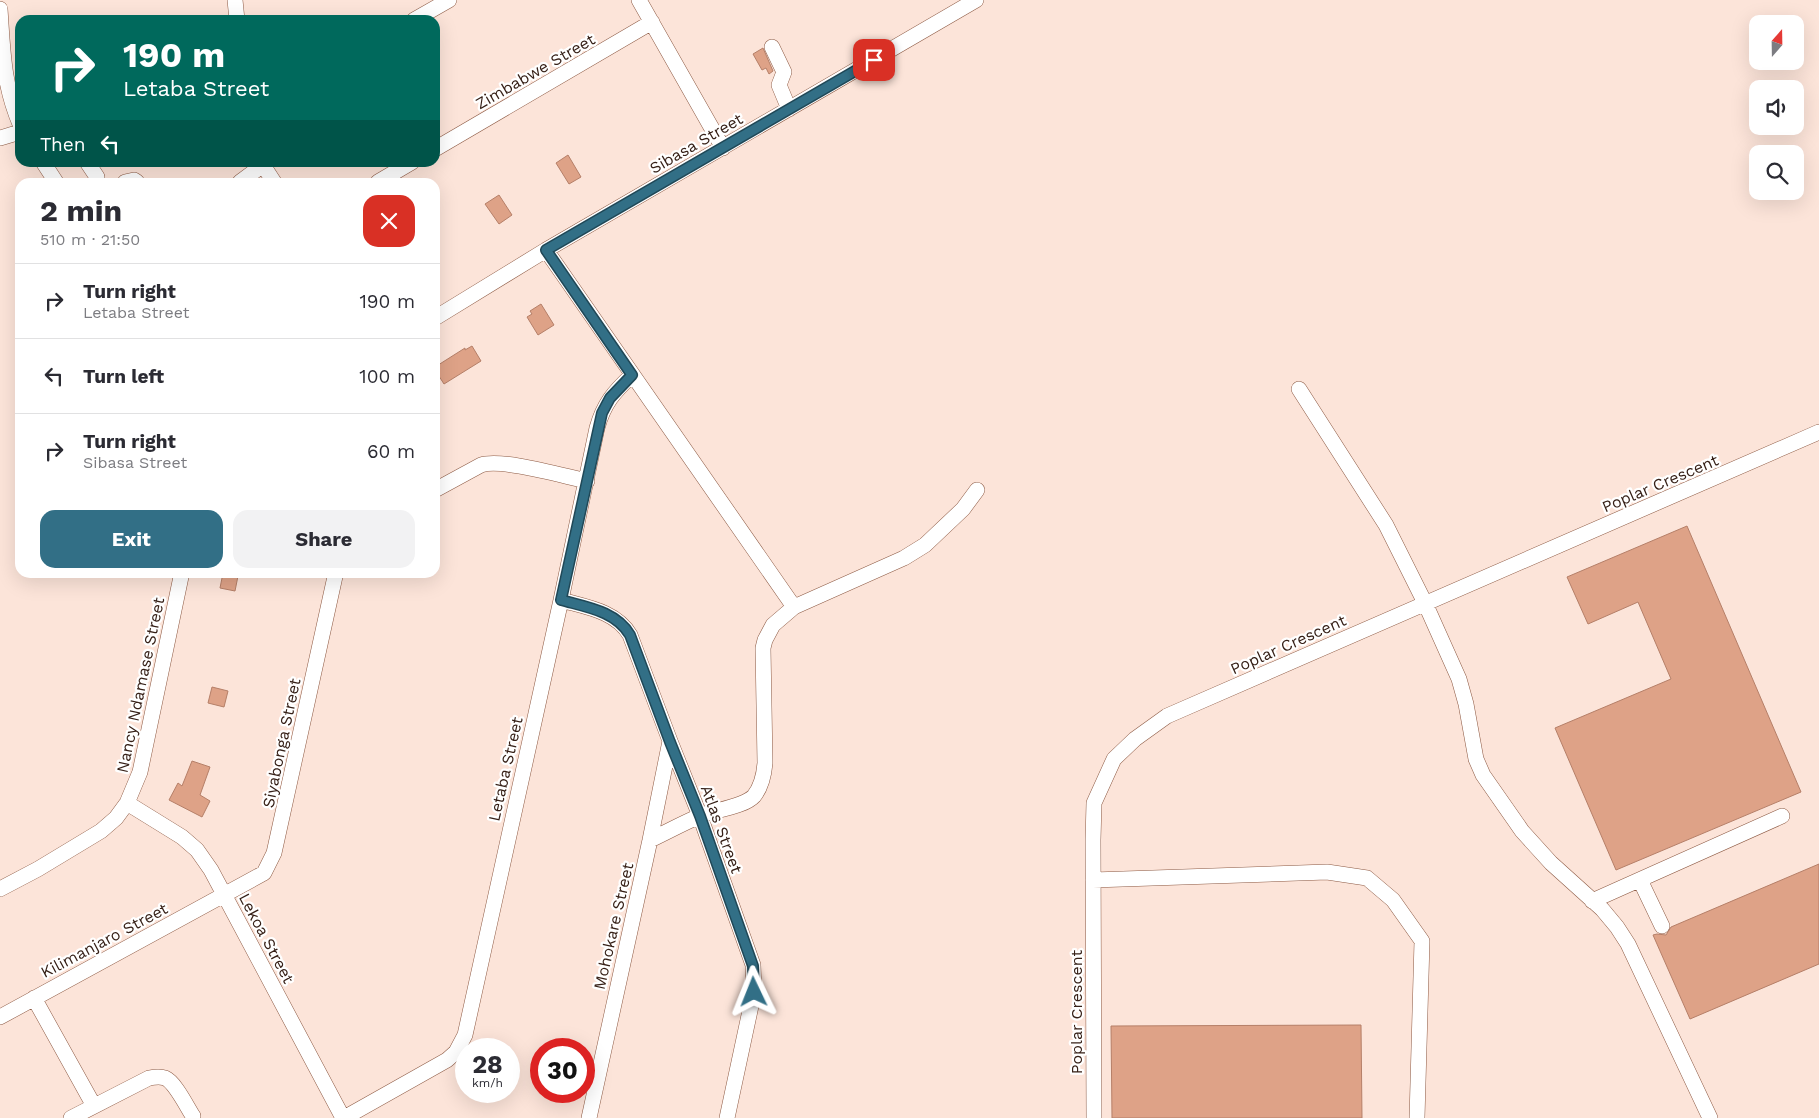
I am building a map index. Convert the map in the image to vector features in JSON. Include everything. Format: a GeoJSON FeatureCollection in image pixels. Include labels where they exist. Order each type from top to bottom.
{"type":"FeatureCollection","features":[{"type":"Feature","properties":{"kind":"street"},"geometry":{"type":"LineString","coordinates":[[235,0],[236,15]]}},
{"type":"Feature","properties":{"kind":"street"},"geometry":{"type":"LineString","coordinates":[[423,15],[449,0]]}},
{"type":"Feature","properties":{"kind":"street"},"geometry":{"type":"LineString","coordinates":[[639,0],[723,148]]}},
{"type":"Feature","properties":{"kind":"street","name":"Sibasa Street"},"geometry":{"type":"LineString","coordinates":[[440,315],[546,250],[976,0]]}},
{"type":"Feature","properties":{"kind":"street"},"geometry":{"type":"LineString","coordinates":[[0,9],[4,73],[15,112]]}},
{"type":"Feature","properties":{"kind":"street","name":"Zimbabwe Street"},"geometry":{"type":"LineString","coordinates":[[440,146],[652,22]]}},
{"type":"Feature","properties":{"kind":"street"},"geometry":{"type":"LineString","coordinates":[[772,47],[784,72],[779,85],[789,109]]}},
{"type":"Feature","properties":{"kind":"street"},"geometry":{"type":"LineString","coordinates":[[0,138],[15,134]]}},
{"type":"Feature","properties":{"kind":"street"},"geometry":{"type":"LineString","coordinates":[[46,167],[53,178]]}},
{"type":"Feature","properties":{"kind":"street"},"geometry":{"type":"LineString","coordinates":[[91,167],[97,176]]}},
{"type":"Feature","properties":{"kind":"street"},"geometry":{"type":"LineString","coordinates":[[245,178],[258,167]]}},
{"type":"Feature","properties":{"kind":"street"},"geometry":{"type":"LineString","coordinates":[[264,167],[271,178]]}},
{"type":"Feature","properties":{"kind":"street"},"geometry":{"type":"LineString","coordinates":[[385,178],[404,167]]}},
{"type":"Feature","properties":{"kind":"street"},"geometry":{"type":"LineString","coordinates":[[546,250],[794,607]]}},
{"type":"Feature","properties":{"kind":"street","name":"Letaba Street"},"geometry":{"type":"LineString","coordinates":[[343,1118],[447,1060],[456,1052],[465,1035],[602,413],[610,398],[632,375]]}},
{"type":"Feature","properties":{"kind":"street"},"geometry":{"type":"LineString","coordinates":[[1299,389],[1386,525],[1425,603],[1459,679],[1466,704],[1476,758],[1483,775],[1522,831],[1551,863],[1602,909],[1617,927],[1628,944],[1710,1118]]}},
{"type":"Feature","properties":{"kind":"street","name":"Poplar Crescent"},"geometry":{"type":"LineString","coordinates":[[1094,1118],[1094,803],[1114,759],[1135,739],[1167,716],[1819,432]]}},
{"type":"Feature","properties":{"kind":"street"},"geometry":{"type":"LineString","coordinates":[[440,487],[489,462],[587,481]]}},
{"type":"Feature","properties":{"kind":"street"},"geometry":{"type":"LineString","coordinates":[[650,840],[700,816],[744,802],[753,797],[762,781],[765,763],[764,648],[765,640],[774,625],[794,607],[904,558],[925,544],[964,509],[977,490]]}},
{"type":"Feature","properties":{"kind":"street","name":"Nancy Ndamase Street"},"geometry":{"type":"LineString","coordinates":[[0,889],[38,869],[101,831],[116,818],[127,804],[140,772],[181,578]]}},
{"type":"Feature","properties":{"kind":"street","name":"Siyabonga Street"},"geometry":{"type":"LineString","coordinates":[[224,895],[264,873],[274,853],[335,578]]}},
{"type":"Feature","properties":{"kind":"street","name":"Atlas Street"},"geometry":{"type":"LineString","coordinates":[[561,600],[604,612],[620,622],[626,629],[700,816],[753,966],[754,992],[727,1118]]}},
{"type":"Feature","properties":{"kind":"street","name":"Mohokare Street"},"geometry":{"type":"LineString","coordinates":[[589,1118],[670,742]]}},
{"type":"Feature","properties":{"kind":"street","name":"Lekoa Street"},"geometry":{"type":"LineString","coordinates":[[127,804],[182,837],[197,850],[211,870],[343,1118]]}},
{"type":"Feature","properties":{"kind":"street"},"geometry":{"type":"LineString","coordinates":[[1592,901],[1782,816]]}},
{"type":"Feature","properties":{"kind":"street"},"geometry":{"type":"LineString","coordinates":[[1093,880],[1327,872],[1366,878],[1393,900],[1422,941],[1417,1118]]}},
{"type":"Feature","properties":{"kind":"street"},"geometry":{"type":"LineString","coordinates":[[1640,880],[1662,926]]}},
{"type":"Feature","properties":{"kind":"street","name":"Kilimanjaro Street"},"geometry":{"type":"LineString","coordinates":[[0,1017],[224,895]]}},
{"type":"Feature","properties":{"kind":"street"},"geometry":{"type":"LineString","coordinates":[[34,998],[94,1106]]}},
{"type":"Feature","properties":{"kind":"street"},"geometry":{"type":"LineString","coordinates":[[71,1118],[149,1078],[158,1076],[171,1081],[193,1116]]}},
{"type":"Feature","properties":{"kind":"building"},"geometry":{"type":"Polygon","coordinates":[[[763,48],[773,71],[769,74],[766,68],[762,70],[753,54],[763,48]]]}},
{"type":"Feature","properties":{"kind":"building"},"geometry":{"type":"Polygon","coordinates":[[[568,155],[581,177],[569,184],[556,163],[568,155]]]}},
{"type":"Feature","properties":{"kind":"building"},"geometry":{"type":"Polygon","coordinates":[[[499,195],[512,215],[499,224],[485,204],[499,195]]]}},
{"type":"Feature","properties":{"kind":"building"},"geometry":{"type":"Polygon","coordinates":[[[541,304],[554,325],[538,335],[527,317],[532,314],[530,311],[541,304]]]}},
{"type":"Feature","properties":{"kind":"building"},"geometry":{"type":"Polygon","coordinates":[[[472,346],[481,361],[444,384],[440,378],[440,364],[465,348],[465,350],[472,346]]]}},
{"type":"Feature","properties":{"kind":"building"},"geometry":{"type":"Polygon","coordinates":[[[1687,526],[1801,792],[1616,870],[1555,728],[1671,679],[1638,602],[1588,624],[1567,577],[1687,526]]]}},
{"type":"Feature","properties":{"kind":"building"},"geometry":{"type":"Polygon","coordinates":[[[222,578],[238,578],[235,591],[220,588],[222,578]]]}},
{"type":"Feature","properties":{"kind":"building"},"geometry":{"type":"Polygon","coordinates":[[[212,687],[228,691],[224,707],[208,703],[212,687]]]}},
{"type":"Feature","properties":{"kind":"building"},"geometry":{"type":"Polygon","coordinates":[[[192,761],[210,767],[200,795],[210,801],[202,817],[169,800],[178,783],[182,786],[192,761]]]}},
{"type":"Feature","properties":{"kind":"building"},"geometry":{"type":"Polygon","coordinates":[[[1819,864],[1819,964],[1690,1019],[1653,935],[1666,935],[1671,927],[1819,864]]]}},
{"type":"Feature","properties":{"kind":"building"},"geometry":{"type":"Polygon","coordinates":[[[1361,1025],[1362,1118],[1112,1118],[1111,1026],[1361,1025]]]}},
{"type":"Feature","properties":{"kind":"route"},"geometry":{"type":"LineString","coordinates":[[754,992],[753,966],[700,816],[630,635],[620,622],[604,612],[561,600],[602,413],[615,391],[632,375],[546,250],[874,60]]}}]}
